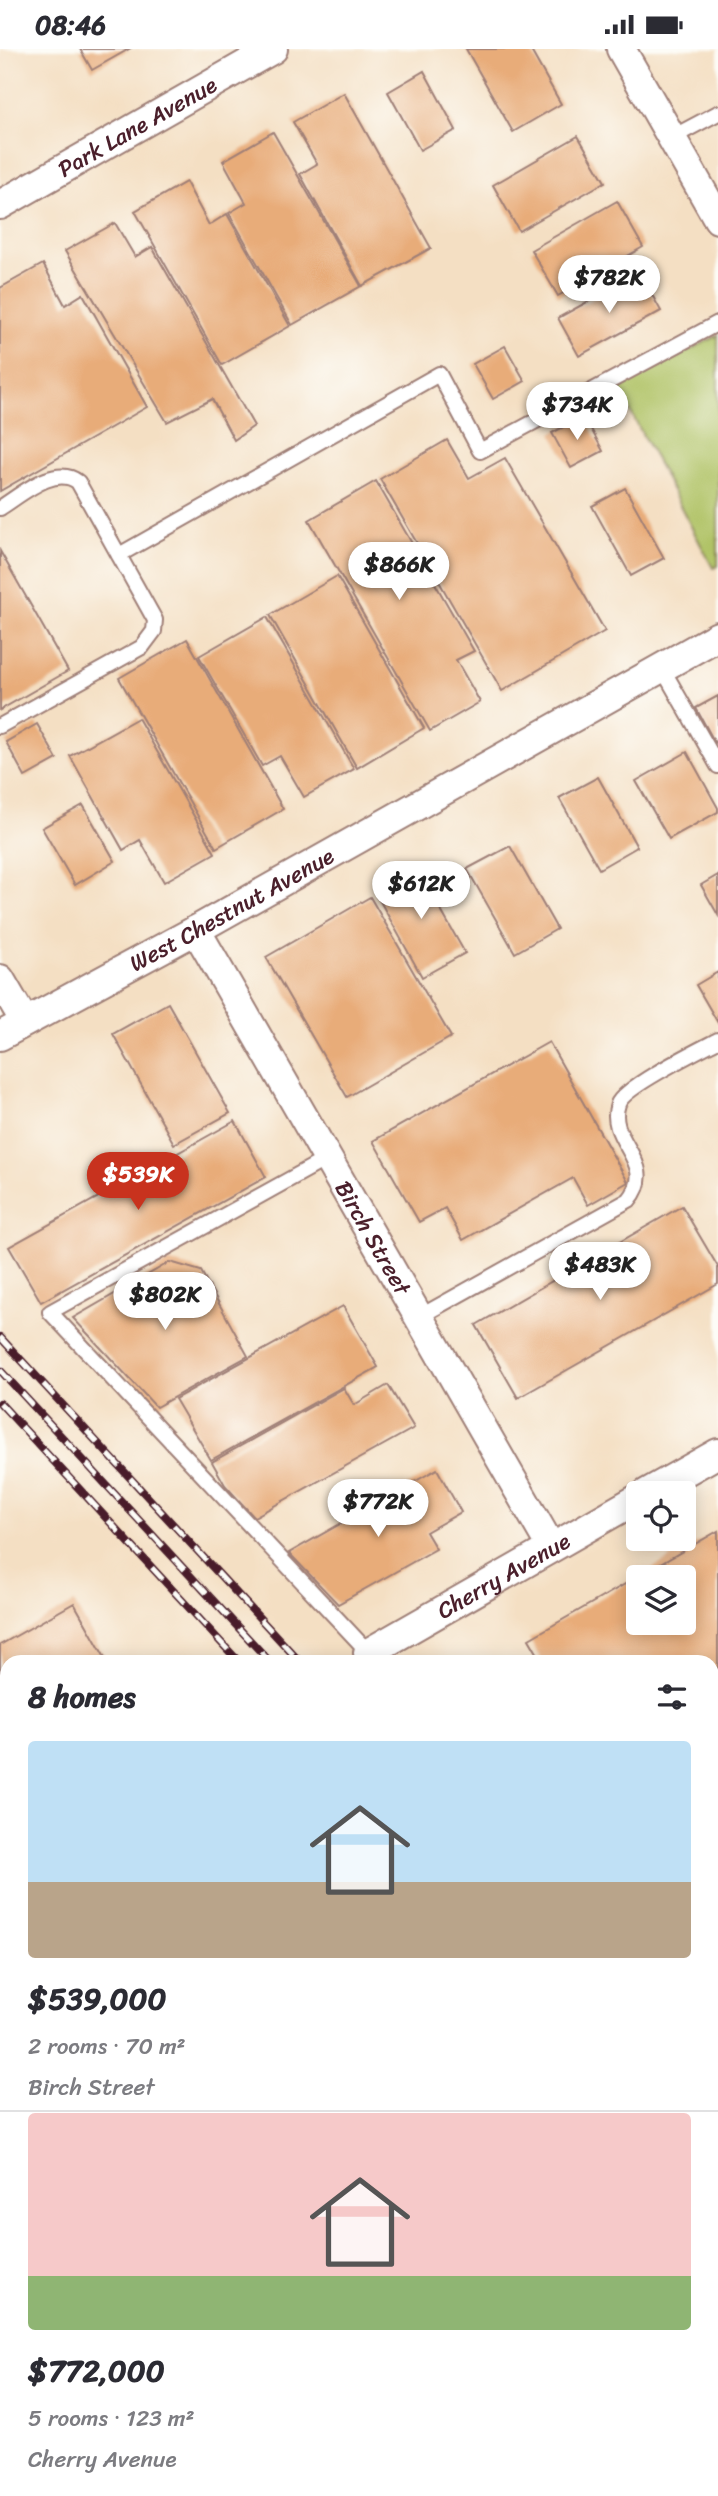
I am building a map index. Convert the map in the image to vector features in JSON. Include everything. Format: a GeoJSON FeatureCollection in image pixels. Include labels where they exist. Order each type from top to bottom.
{"type":"FeatureCollection","features":[{"type":"Feature","properties":{"kind":"street","name":"Park Lane Avenue"},"geometry":{"type":"LineString","coordinates":[[0,205],[273,49]]}},
{"type":"Feature","properties":{"kind":"street"},"geometry":{"type":"LineString","coordinates":[[621,49],[718,219]]}},
{"type":"Feature","properties":{"kind":"street","name":"West Chestnut Avenue"},"geometry":{"type":"LineString","coordinates":[[0,1036],[196,930],[718,636]]}},
{"type":"Feature","properties":{"kind":"street","name":"Birch Street"},"geometry":{"type":"LineString","coordinates":[[196,930],[551,1547]]}},
{"type":"Feature","properties":{"kind":"street"},"geometry":{"type":"LineString","coordinates":[[0,979],[24,1022]]}},
{"type":"Feature","properties":{"kind":"street"},"geometry":{"type":"LineString","coordinates":[[668,1481],[718,1453]]}},
{"type":"Feature","properties":{"kind":"street","name":"Cherry Avenue"},"geometry":{"type":"LineString","coordinates":[[378,1655],[551,1547],[626,1504]]}},
{"type":"Feature","properties":{"kind":"lane"},"geometry":{"type":"LineString","coordinates":[[671,138],[718,113]]}},
{"type":"Feature","properties":{"kind":"lane"},"geometry":{"type":"LineString","coordinates":[[118,555],[439,374],[480,451],[718,323]]}},
{"type":"Feature","properties":{"kind":"lane"},"geometry":{"type":"LineString","coordinates":[[0,507],[53,476],[71,477],[78,482],[155,620],[154,631],[142,647],[0,726]]}},
{"type":"Feature","properties":{"kind":"lane"},"geometry":{"type":"LineString","coordinates":[[662,668],[718,766]]}},
{"type":"Feature","properties":{"kind":"lane"},"geometry":{"type":"LineString","coordinates":[[419,1317],[629,1200],[638,1189],[639,1170],[616,1124],[618,1103],[629,1090],[718,1039]]}},
{"type":"Feature","properties":{"kind":"lane"},"geometry":{"type":"LineString","coordinates":[[328,1158],[50,1312],[370,1655]]}},
{"type":"Feature","properties":{"kind":"green space"},"geometry":{"type":"Polygon","coordinates":[[[718,335],[718,566],[713,568],[618,388],[718,335]]]}},
{"type":"Feature","properties":{"kind":"building"},"geometry":{"type":"Polygon","coordinates":[[[80,49],[129,49],[92,70],[80,49]]]}},
{"type":"Feature","properties":{"kind":"building"},"geometry":{"type":"Polygon","coordinates":[[[466,49],[530,49],[561,104],[513,132],[466,49]]]}},
{"type":"Feature","properties":{"kind":"building"},"geometry":{"type":"Polygon","coordinates":[[[424,71],[456,130],[420,150],[388,92],[424,71]]]}},
{"type":"Feature","properties":{"kind":"building"},"geometry":{"type":"Polygon","coordinates":[[[344,93],[431,248],[362,286],[300,174],[317,164],[293,122],[344,93]]]}},
{"type":"Feature","properties":{"kind":"building"},"geometry":{"type":"Polygon","coordinates":[[[273,132],[361,286],[292,325],[229,213],[246,203],[223,161],[273,132]]]}},
{"type":"Feature","properties":{"kind":"building"},"geometry":{"type":"Polygon","coordinates":[[[578,136],[605,182],[519,231],[493,185],[578,136]]]}},
{"type":"Feature","properties":{"kind":"building"},"geometry":{"type":"Polygon","coordinates":[[[186,182],[209,225],[227,214],[290,326],[222,365],[135,211],[186,182]]]}},
{"type":"Feature","properties":{"kind":"building"},"geometry":{"type":"Polygon","coordinates":[[[617,201],[643,247],[558,296],[531,250],[617,201]]]}},
{"type":"Feature","properties":{"kind":"building"},"geometry":{"type":"Polygon","coordinates":[[[115,223],[135,257],[152,247],[254,426],[234,440],[212,399],[167,422],[65,251],[115,223]]]}},
{"type":"Feature","properties":{"kind":"building"},"geometry":{"type":"Polygon","coordinates":[[[43,264],[65,305],[83,294],[147,407],[0,491],[0,288],[43,264]]]}},
{"type":"Feature","properties":{"kind":"building"},"geometry":{"type":"Polygon","coordinates":[[[640,273],[661,311],[579,356],[558,318],[640,273]]]}},
{"type":"Feature","properties":{"kind":"building"},"geometry":{"type":"Polygon","coordinates":[[[505,346],[525,381],[493,399],[473,364],[505,346]]]}},
{"type":"Feature","properties":{"kind":"building"},"geometry":{"type":"Polygon","coordinates":[[[584,416],[603,451],[571,468],[552,433],[584,416]]]}},
{"type":"Feature","properties":{"kind":"building"},"geometry":{"type":"Polygon","coordinates":[[[447,440],[469,478],[505,458],[605,631],[502,691],[380,479],[447,440]]]}},
{"type":"Feature","properties":{"kind":"building"},"geometry":{"type":"Polygon","coordinates":[[[376,481],[474,651],[456,660],[480,702],[430,731],[309,520],[376,481]]]}},
{"type":"Feature","properties":{"kind":"building"},"geometry":{"type":"Polygon","coordinates":[[[625,488],[664,558],[631,576],[592,506],[625,488]]]}},
{"type":"Feature","properties":{"kind":"building"},"geometry":{"type":"Polygon","coordinates":[[[0,551],[68,671],[0,710],[0,551]]]}},
{"type":"Feature","properties":{"kind":"building"},"geometry":{"type":"Polygon","coordinates":[[[337,576],[424,728],[357,768],[270,615],[337,576]]]}},
{"type":"Feature","properties":{"kind":"building"},"geometry":{"type":"Polygon","coordinates":[[[267,617],[354,769],[304,797],[280,756],[262,766],[199,656],[267,617]]]}},
{"type":"Feature","properties":{"kind":"building"},"geometry":{"type":"Polygon","coordinates":[[[187,639],[283,809],[216,848],[119,678],[187,639]]]}},
{"type":"Feature","properties":{"kind":"building"},"geometry":{"type":"Polygon","coordinates":[[[718,696],[718,741],[715,743],[696,708],[718,696]]]}},
{"type":"Feature","properties":{"kind":"building"},"geometry":{"type":"Polygon","coordinates":[[[138,718],[215,853],[164,882],[140,840],[123,850],[70,756],[138,718]]]}},
{"type":"Feature","properties":{"kind":"building"},"geometry":{"type":"Polygon","coordinates":[[[37,724],[57,759],[25,777],[6,742],[37,724]]]}},
{"type":"Feature","properties":{"kind":"building"},"geometry":{"type":"Polygon","coordinates":[[[687,752],[718,812],[669,839],[636,781],[687,752]]]}},
{"type":"Feature","properties":{"kind":"building"},"geometry":{"type":"Polygon","coordinates":[[[598,777],[637,847],[599,869],[559,798],[598,777]]]}},
{"type":"Feature","properties":{"kind":"building"},"geometry":{"type":"Polygon","coordinates":[[[83,805],[115,861],[75,885],[42,828],[83,805]]]}},
{"type":"Feature","properties":{"kind":"building"},"geometry":{"type":"Polygon","coordinates":[[[510,846],[557,929],[515,953],[467,869],[510,846]]]}},
{"type":"Feature","properties":{"kind":"building"},"geometry":{"type":"Polygon","coordinates":[[[429,865],[440,885],[430,891],[465,953],[422,977],[376,894],[429,865]]]}},
{"type":"Feature","properties":{"kind":"building"},"geometry":{"type":"Polygon","coordinates":[[[718,875],[718,915],[701,885],[718,875]]]}},
{"type":"Feature","properties":{"kind":"building"},"geometry":{"type":"Polygon","coordinates":[[[370,897],[451,1037],[347,1097],[266,957],[370,897]]]}},
{"type":"Feature","properties":{"kind":"building"},"geometry":{"type":"Polygon","coordinates":[[[718,972],[718,1023],[696,985],[718,972]]]}},
{"type":"Feature","properties":{"kind":"building"},"geometry":{"type":"Polygon","coordinates":[[[168,1003],[230,1113],[174,1144],[113,1034],[168,1003]]]}},
{"type":"Feature","properties":{"kind":"building"},"geometry":{"type":"Polygon","coordinates":[[[549,1042],[628,1182],[588,1205],[573,1178],[463,1240],[445,1208],[419,1222],[373,1141],[549,1042]]]}},
{"type":"Feature","properties":{"kind":"building"},"geometry":{"type":"Polygon","coordinates":[[[235,1121],[266,1177],[41,1302],[9,1247],[235,1121]]]}},
{"type":"Feature","properties":{"kind":"building"},"geometry":{"type":"Polygon","coordinates":[[[682,1206],[718,1267],[718,1284],[518,1398],[476,1325],[682,1206]]]}},
{"type":"Feature","properties":{"kind":"building"},"geometry":{"type":"Polygon","coordinates":[[[170,1262],[201,1271],[248,1356],[156,1407],[73,1318],[170,1262]]]}},
{"type":"Feature","properties":{"kind":"building"},"geometry":{"type":"Polygon","coordinates":[[[343,1306],[378,1367],[211,1460],[175,1399],[343,1306]]]}},
{"type":"Feature","properties":{"kind":"building"},"geometry":{"type":"Polygon","coordinates":[[[388,1385],[414,1428],[254,1517],[225,1485],[212,1462],[344,1388],[354,1405],[388,1385]]]}},
{"type":"Feature","properties":{"kind":"building"},"geometry":{"type":"Polygon","coordinates":[[[437,1469],[461,1512],[426,1532],[436,1549],[338,1604],[289,1553],[437,1469]]]}},
{"type":"Feature","properties":{"kind":"building"},"geometry":{"type":"Polygon","coordinates":[[[718,1531],[718,1655],[538,1655],[529,1639],[626,1584],[626,1635],[696,1635],[696,1565],[658,1565],[683,1551],[696,1551],[696,1544],[718,1531]]]}},
{"type":"Feature","properties":{"kind":"building"},"geometry":{"type":"Polygon","coordinates":[[[74,1603],[103,1655],[0,1655],[0,1645],[74,1603]]]}},
{"type":"Feature","properties":{"kind":"railway"},"geometry":{"type":"LineString","coordinates":[[0,1337],[294,1655]]}},
{"type":"Feature","properties":{"kind":"railway"},"geometry":{"type":"LineString","coordinates":[[0,1370],[264,1655]]}},
{"type":"Feature","properties":{"kind":"railway"},"geometry":{"type":"LineString","coordinates":[[0,1403],[233,1655]]}}]}
